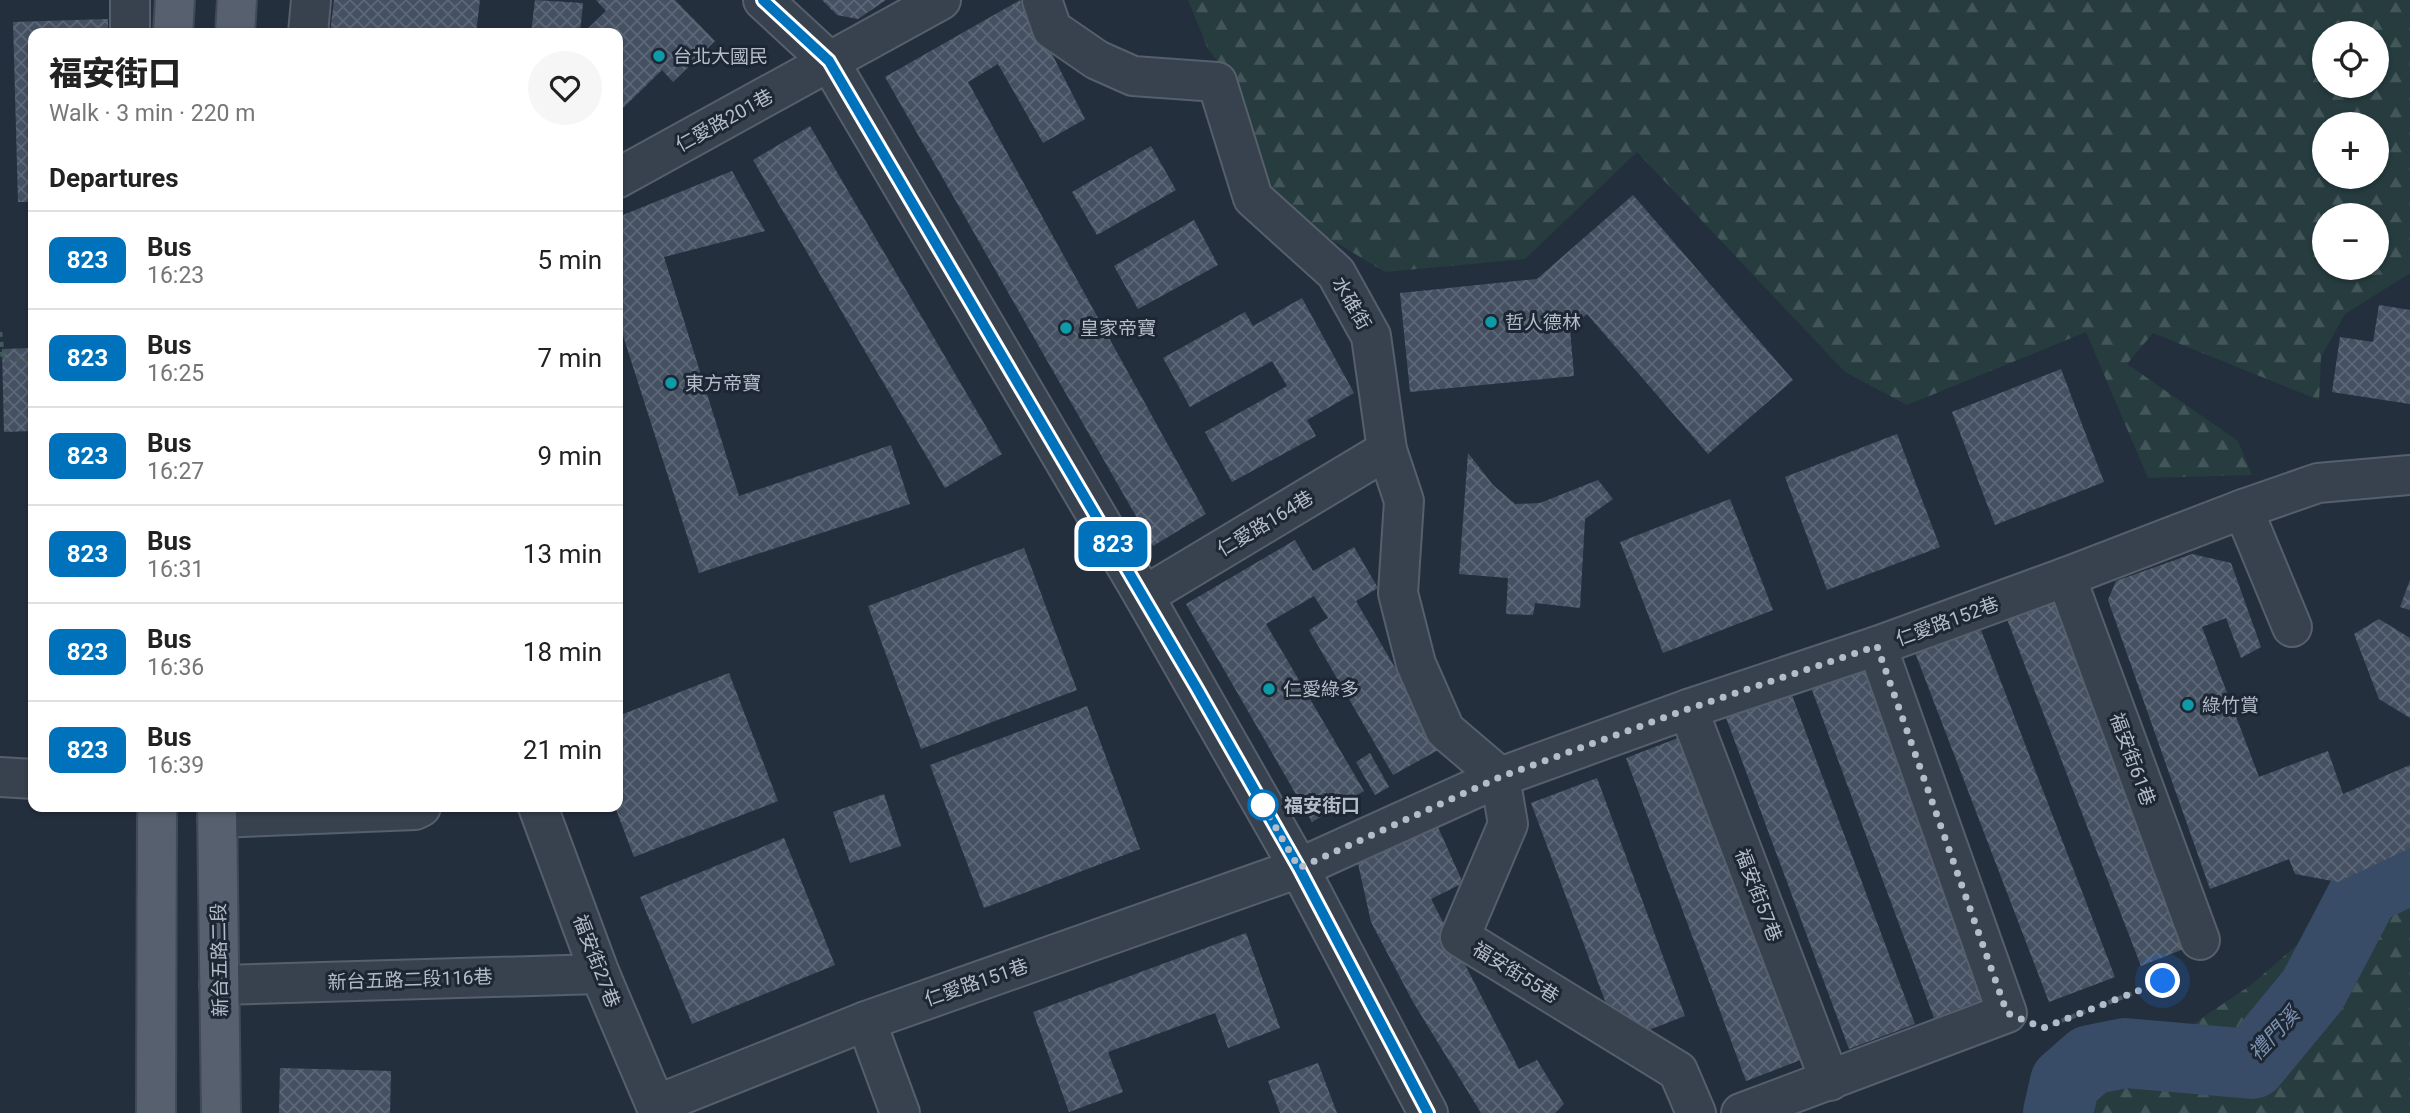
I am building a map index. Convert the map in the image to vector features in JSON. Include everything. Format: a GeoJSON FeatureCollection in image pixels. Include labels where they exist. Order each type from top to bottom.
{"type":"FeatureCollection","features":[{"type":"Feature","properties":{"kind":"main road"},"geometry":{"type":"LineString","coordinates":[[173,28],[175,0]]}},
{"type":"Feature","properties":{"kind":"main road"},"geometry":{"type":"LineString","coordinates":[[235,28],[237,0]]}},
{"type":"Feature","properties":{"kind":"main road"},"geometry":{"type":"LineString","coordinates":[[156,1113],[157,812]]}},
{"type":"Feature","properties":{"kind":"main road","name":"新台五路二段"},"geometry":{"type":"LineString","coordinates":[[217,812],[221,1113]]}},
{"type":"Feature","properties":{"kind":"street"},"geometry":{"type":"LineString","coordinates":[[130,0],[130,28]]}},
{"type":"Feature","properties":{"kind":"street"},"geometry":{"type":"LineString","coordinates":[[308,28],[311,0]]}},
{"type":"Feature","properties":{"kind":"street"},"geometry":{"type":"LineString","coordinates":[[763,0],[829,61],[1144,596],[1299,868],[1428,1113]]}},
{"type":"Feature","properties":{"kind":"street","name":"仁愛路201巷"},"geometry":{"type":"LineString","coordinates":[[623,175],[941,0]]}},
{"type":"Feature","properties":{"kind":"street","name":"水碓街"},"geometry":{"type":"LineString","coordinates":[[1042,0],[1052,29],[1097,60],[1133,76],[1217,82],[1253,198],[1336,273],[1371,336],[1387,450],[1404,502],[1398,593],[1416,664],[1445,730],[1500,777]]}},
{"type":"Feature","properties":{"kind":"street","name":"仁愛路164巷"},"geometry":{"type":"LineString","coordinates":[[1144,596],[1387,450]]}},
{"type":"Feature","properties":{"kind":"street","name":"仁愛路152巷"},"geometry":{"type":"LineString","coordinates":[[1299,868],[1500,777],[2066,578],[2243,509],[2318,483],[2410,475]]}},
{"type":"Feature","properties":{"kind":"street"},"geometry":{"type":"LineString","coordinates":[[2243,509],[2292,627]]}},
{"type":"Feature","properties":{"kind":"street","name":"福安街61巷"},"geometry":{"type":"LineString","coordinates":[[2066,578],[2200,940]]}},
{"type":"Feature","properties":{"kind":"street"},"geometry":{"type":"LineString","coordinates":[[1741,1113],[2007,1013],[1877,646]]}},
{"type":"Feature","properties":{"kind":"street","name":"福安街57巷"},"geometry":{"type":"LineString","coordinates":[[1688,709],[1830,1081]]}},
{"type":"Feature","properties":{"kind":"street"},"geometry":{"type":"LineString","coordinates":[[0,777],[28,779]]}},
{"type":"Feature","properties":{"kind":"street","name":"福安街55巷"},"geometry":{"type":"LineString","coordinates":[[1500,777],[1508,824],[1460,937],[1678,1071],[1696,1113]]}},
{"type":"Feature","properties":{"kind":"street","name":"福安街27巷"},"geometry":{"type":"LineString","coordinates":[[540,812],[600,974],[657,1109]]}},
{"type":"Feature","properties":{"kind":"street","name":"仁愛路151巷"},"geometry":{"type":"LineString","coordinates":[[657,1109],[866,1021],[1299,868]]}},
{"type":"Feature","properties":{"kind":"street","name":"新台五路二段116巷"},"geometry":{"type":"LineString","coordinates":[[219,985],[600,974]]}},
{"type":"Feature","properties":{"kind":"street"},"geometry":{"type":"LineString","coordinates":[[866,1021],[900,1113]]}},
{"type":"Feature","properties":{"kind":"path"},"geometry":{"type":"LineString","coordinates":[[0,332],[4,360],[28,359]]}},
{"type":"Feature","properties":{"kind":"path"},"geometry":{"type":"LineString","coordinates":[[2007,1013],[2043,1028],[2187,972],[2200,940]]}},
{"type":"Feature","properties":{"kind":"green space"},"geometry":{"type":"Polygon","coordinates":[[[1188,0],[2410,0],[2410,273],[2345,314],[2321,357],[2319,400],[2153,333],[2127,364],[2238,441],[2252,475],[2148,478],[2086,332],[1907,405],[1845,372],[1637,152],[1525,259],[1385,272],[1279,208],[1256,166],[1234,81],[1208,49],[1188,0]]]}},
{"type":"Feature","properties":{"kind":"green space"},"geometry":{"type":"Polygon","coordinates":[[[2410,903],[2410,1113],[2026,1113],[2047,1066],[2094,1040],[2193,1024],[2251,985],[2298,944],[2410,903]]]}},
{"type":"Feature","properties":{"kind":"building"},"geometry":{"type":"Polygon","coordinates":[[[334,0],[480,0],[477,28],[331,28],[334,0]]]}},
{"type":"Feature","properties":{"kind":"building"},"geometry":{"type":"Polygon","coordinates":[[[535,0],[583,3],[580,28],[532,28],[535,0]]]}},
{"type":"Feature","properties":{"kind":"building","name":"台北大國民"},"geometry":{"type":"Polygon","coordinates":[[[596,0],[675,0],[715,41],[673,82],[662,70],[623,108],[623,28],[588,28],[606,11],[596,0]]]}},
{"type":"Feature","properties":{"kind":"building"},"geometry":{"type":"Polygon","coordinates":[[[822,0],[886,0],[858,19],[837,15],[822,0]]]}},
{"type":"Feature","properties":{"kind":"building","name":"皇家帝寶"},"geometry":{"type":"Polygon","coordinates":[[[1020,0],[1031,29],[1053,56],[1085,119],[1043,143],[998,64],[968,82],[1206,514],[1153,546],[885,77],[1020,0]]]}},
{"type":"Feature","properties":{"kind":"building"},"geometry":{"type":"Polygon","coordinates":[[[108,19],[108,28],[28,28],[28,202],[18,202],[13,22],[108,19]]]}},
{"type":"Feature","properties":{"kind":"building"},"geometry":{"type":"Polygon","coordinates":[[[810,126],[1002,454],[945,488],[753,160],[810,126]]]}},
{"type":"Feature","properties":{"kind":"building"},"geometry":{"type":"Polygon","coordinates":[[[1151,146],[1176,190],[1097,235],[1072,192],[1151,146]]]}},
{"type":"Feature","properties":{"kind":"building","name":"東方帝寶"},"geometry":{"type":"Polygon","coordinates":[[[732,171],[765,231],[664,257],[739,496],[891,445],[910,504],[699,573],[623,336],[623,215],[732,171]]]}},
{"type":"Feature","properties":{"kind":"building","name":"哲人德林"},"geometry":{"type":"Polygon","coordinates":[[[1633,195],[1793,380],[1708,454],[1587,314],[1570,329],[1574,376],[1410,392],[1400,293],[1537,279],[1633,195]]]}},
{"type":"Feature","properties":{"kind":"building","name":"皇家帝寶"},"geometry":{"type":"Polygon","coordinates":[[[1194,220],[1218,265],[1138,309],[1114,266],[1194,220]]]}},
{"type":"Feature","properties":{"kind":"building","name":"皇家帝寶"},"geometry":{"type":"Polygon","coordinates":[[[1302,298],[1354,393],[1307,420],[1316,436],[1232,482],[1205,432],[1287,386],[1272,361],[1190,407],[1163,358],[1245,312],[1253,326],[1302,298]]]}},
{"type":"Feature","properties":{"kind":"building"},"geometry":{"type":"Polygon","coordinates":[[[2379,305],[2410,310],[2410,404],[2332,392],[2340,337],[2373,342],[2379,305]]]}},
{"type":"Feature","properties":{"kind":"building"},"geometry":{"type":"Polygon","coordinates":[[[28,348],[28,431],[4,432],[2,349],[28,348]]]}},
{"type":"Feature","properties":{"kind":"building"},"geometry":{"type":"Polygon","coordinates":[[[2061,369],[2104,482],[1995,525],[1952,412],[2061,369]]]}},
{"type":"Feature","properties":{"kind":"building"},"geometry":{"type":"Polygon","coordinates":[[[1897,434],[1940,547],[1827,590],[1785,477],[1897,434]]]}},
{"type":"Feature","properties":{"kind":"building"},"geometry":{"type":"Polygon","coordinates":[[[1468,453],[1493,485],[1515,504],[1540,503],[1598,480],[1613,499],[1585,519],[1580,608],[1535,603],[1533,615],[1506,614],[1508,578],[1459,574],[1468,453]]]}},
{"type":"Feature","properties":{"kind":"building"},"geometry":{"type":"Polygon","coordinates":[[[1730,499],[1773,610],[1663,653],[1620,542],[1730,499]]]}},
{"type":"Feature","properties":{"kind":"building","name":"仁愛綠多"},"geometry":{"type":"Polygon","coordinates":[[[1295,540],[1313,571],[1354,547],[1378,588],[1356,601],[1442,748],[1393,775],[1309,630],[1328,618],[1314,596],[1266,624],[1364,791],[1312,822],[1186,604],[1295,540]]]}},
{"type":"Feature","properties":{"kind":"building"},"geometry":{"type":"Polygon","coordinates":[[[1024,548],[1077,690],[921,749],[868,606],[1024,548]]]}},
{"type":"Feature","properties":{"kind":"building","name":"綠竹賞"},"geometry":{"type":"Polygon","coordinates":[[[2192,554],[2231,563],[2261,647],[2241,658],[2226,618],[2202,627],[2259,777],[2328,751],[2343,794],[2410,765],[2410,848],[2338,882],[2295,874],[2289,859],[2210,889],[2108,600],[2116,581],[2192,554]]]}},
{"type":"Feature","properties":{"kind":"building"},"geometry":{"type":"Polygon","coordinates":[[[2410,580],[2410,610],[2400,607],[2410,580]]]}},
{"type":"Feature","properties":{"kind":"building"},"geometry":{"type":"Polygon","coordinates":[[[2071,589],[2206,940],[2141,966],[2005,614],[2071,589]]]}},
{"type":"Feature","properties":{"kind":"building"},"geometry":{"type":"Polygon","coordinates":[[[2379,619],[2410,638],[2410,718],[2379,699],[2354,634],[2379,619]]]}},
{"type":"Feature","properties":{"kind":"building"},"geometry":{"type":"Polygon","coordinates":[[[1979,625],[2115,977],[2049,1002],[1914,650],[1979,625]]]}},
{"type":"Feature","properties":{"kind":"building"},"geometry":{"type":"Polygon","coordinates":[[[1875,658],[2000,993],[1934,1018],[1809,682],[1875,658]]]}},
{"type":"Feature","properties":{"kind":"building"},"geometry":{"type":"Polygon","coordinates":[[[729,673],[778,801],[634,857],[617,812],[623,812],[623,714],[729,673]]]}},
{"type":"Feature","properties":{"kind":"building"},"geometry":{"type":"Polygon","coordinates":[[[1790,690],[1915,1024],[1849,1049],[1725,715],[1790,690]]]}},
{"type":"Feature","properties":{"kind":"building"},"geometry":{"type":"Polygon","coordinates":[[[1087,706],[1140,849],[984,908],[930,765],[1087,706]]]}},
{"type":"Feature","properties":{"kind":"building"},"geometry":{"type":"Polygon","coordinates":[[[1691,733],[1811,1056],[1746,1081],[1626,758],[1691,733]]]}},
{"type":"Feature","properties":{"kind":"building"},"geometry":{"type":"Polygon","coordinates":[[[1370,753],[1389,787],[1375,795],[1356,762],[1370,753]]]}},
{"type":"Feature","properties":{"kind":"building"},"geometry":{"type":"Polygon","coordinates":[[[1597,778],[1685,1016],[1620,1041],[1531,803],[1597,778]]]}},
{"type":"Feature","properties":{"kind":"building"},"geometry":{"type":"Polygon","coordinates":[[[884,794],[901,846],[850,863],[833,812],[884,794]]]}},
{"type":"Feature","properties":{"kind":"building"},"geometry":{"type":"Polygon","coordinates":[[[1437,825],[1463,883],[1431,899],[1519,1069],[1537,1060],[1564,1104],[1555,1113],[1481,1113],[1413,1002],[1371,922],[1357,859],[1437,825]]]}},
{"type":"Feature","properties":{"kind":"building"},"geometry":{"type":"Polygon","coordinates":[[[784,838],[835,965],[692,1024],[640,897],[784,838]]]}},
{"type":"Feature","properties":{"kind":"building"},"geometry":{"type":"Polygon","coordinates":[[[1246,933],[1280,1028],[1228,1048],[1215,1013],[1108,1052],[1123,1092],[1069,1112],[1033,1012],[1246,933]]]}},
{"type":"Feature","properties":{"kind":"building"},"geometry":{"type":"Polygon","coordinates":[[[1318,1063],[1337,1113],[1280,1113],[1268,1081],[1318,1063]]]}},
{"type":"Feature","properties":{"kind":"building"},"geometry":{"type":"Polygon","coordinates":[[[280,1068],[391,1071],[390,1113],[279,1113],[280,1068]]]}},
{"type":"Feature","properties":{"kind":"waterway","name":"禮門溪"},"geometry":{"type":"LineString","coordinates":[[2058,1113],[2065,1082],[2090,1060],[2125,1053],[2252,1064],[2313,990],[2365,891],[2410,869]]}},
{"type":"Feature","properties":{"kind":"bus line","name":"823"},"geometry":{"type":"LineString","coordinates":[[763,0],[829,61],[1196,687],[1299,868],[1428,1113]]}},
{"type":"Feature","properties":{"kind":"place","name":"台北大國民"},"geometry":{"type":"Point","coordinates":[659,56]}},
{"type":"Feature","properties":{"kind":"place","name":"哲人德林"},"geometry":{"type":"Point","coordinates":[1491,322]}},
{"type":"Feature","properties":{"kind":"place","name":"皇家帝寶"},"geometry":{"type":"Point","coordinates":[1066,328]}},
{"type":"Feature","properties":{"kind":"place","name":"東方帝寶"},"geometry":{"type":"Point","coordinates":[671,383]}},
{"type":"Feature","properties":{"kind":"place","name":"仁愛綠多"},"geometry":{"type":"Point","coordinates":[1269,689]}},
{"type":"Feature","properties":{"kind":"place","name":"綠竹賞"},"geometry":{"type":"Point","coordinates":[2188,705]}},
{"type":"Feature","properties":{"kind":"place","name":"福安街口"},"geometry":{"type":"Point","coordinates":[1263,805]}},
{"type":"Feature","properties":{"kind":"route"},"geometry":{"type":"LineString","coordinates":[[1263,805],[1260,800],[1299,868],[1500,777],[1688,709],[1877,646],[2007,1013],[2043,1028],[2163,981]]}}]}
